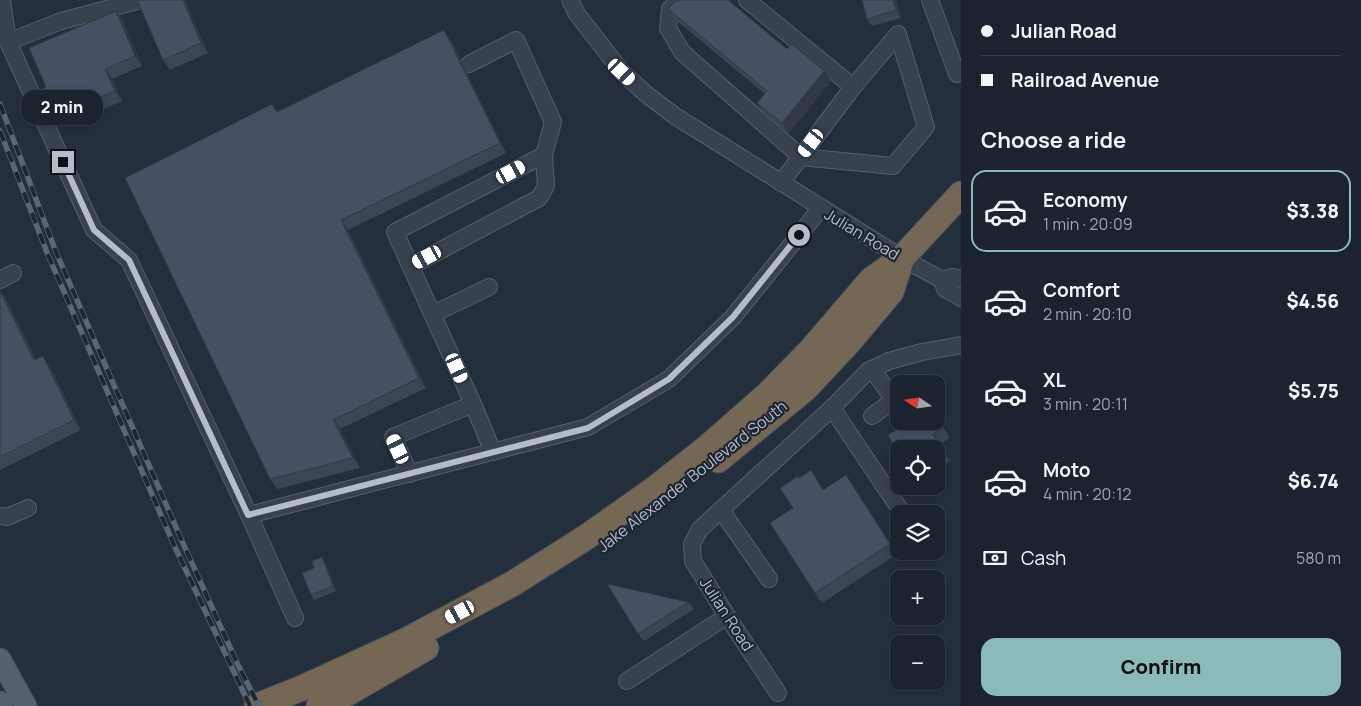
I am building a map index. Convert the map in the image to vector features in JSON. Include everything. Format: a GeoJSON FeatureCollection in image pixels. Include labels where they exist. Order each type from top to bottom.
{"type":"FeatureCollection","features":[{"type":"Feature","properties":{"kind":"highway","name":"Jake Alexander Boulevard South"},"geometry":{"type":"LineString","coordinates":[[256,706],[302,688],[407,640],[512,584],[593,533],[653,490],[709,446],[767,394],[811,350],[871,280],[902,258],[961,194]]}},
{"type":"Feature","properties":{"kind":"highway","name":"Jake Alexander Boulevard South"},"geometry":{"type":"LineString","coordinates":[[297,706],[345,687],[488,616],[577,564],[672,496],[806,388],[848,343],[891,292],[902,258]]}},
{"type":"Feature","properties":{"kind":"highway"},"geometry":{"type":"LineString","coordinates":[[320,706],[348,693],[426,648]]}},
{"type":"Feature","properties":{"kind":"main road"},"geometry":{"type":"LineString","coordinates":[[0,659],[26,706]]}},
{"type":"Feature","properties":{"kind":"main road"},"geometry":{"type":"LineString","coordinates":[[0,702],[2,706]]}},
{"type":"Feature","properties":{"kind":"street"},"geometry":{"type":"LineString","coordinates":[[2,0],[8,42],[94,230],[129,260],[295,618]]}},
{"type":"Feature","properties":{"kind":"street"},"geometry":{"type":"LineString","coordinates":[[8,42],[61,21],[140,0]]}},
{"type":"Feature","properties":{"kind":"street"},"geometry":{"type":"LineString","coordinates":[[570,0],[577,14],[622,72],[646,94],[675,116],[821,208]]}},
{"type":"Feature","properties":{"kind":"street"},"geometry":{"type":"LineString","coordinates":[[678,0],[670,9],[668,28],[682,52],[800,158],[893,166],[926,127],[898,34],[853,87],[800,158],[781,183]]}},
{"type":"Feature","properties":{"kind":"street"},"geometry":{"type":"LineString","coordinates":[[747,0],[853,87]]}},
{"type":"Feature","properties":{"kind":"street"},"geometry":{"type":"LineString","coordinates":[[930,0],[957,74],[961,70]]}},
{"type":"Feature","properties":{"kind":"street"},"geometry":{"type":"LineString","coordinates":[[411,266],[539,198],[546,186],[544,155],[553,122],[516,40],[469,64]]}},
{"type":"Feature","properties":{"kind":"street"},"geometry":{"type":"LineString","coordinates":[[493,452],[396,232],[544,155]]}},
{"type":"Feature","properties":{"kind":"street","name":"Julian Road"},"geometry":{"type":"LineString","coordinates":[[248,515],[588,428],[669,379],[733,317],[821,208],[902,258],[942,280],[946,289],[961,298]]}},
{"type":"Feature","properties":{"kind":"street"},"geometry":{"type":"LineString","coordinates":[[942,280],[952,276],[961,279]]}},
{"type":"Feature","properties":{"kind":"street"},"geometry":{"type":"LineString","coordinates":[[433,314],[489,287]]}},
{"type":"Feature","properties":{"kind":"street","name":"Julian Road"},"geometry":{"type":"LineString","coordinates":[[778,693],[693,561],[692,544],[700,529],[832,408],[868,371],[890,361],[922,352],[961,345]]}},
{"type":"Feature","properties":{"kind":"street"},"geometry":{"type":"LineString","coordinates":[[872,370],[894,400],[872,416]]}},
{"type":"Feature","properties":{"kind":"street"},"geometry":{"type":"LineString","coordinates":[[410,474],[393,437],[473,404]]}},
{"type":"Feature","properties":{"kind":"street"},"geometry":{"type":"LineString","coordinates":[[832,408],[897,505]]}},
{"type":"Feature","properties":{"kind":"street"},"geometry":{"type":"LineString","coordinates":[[0,516],[6,517],[28,508]]}},
{"type":"Feature","properties":{"kind":"street"},"geometry":{"type":"LineString","coordinates":[[721,510],[769,579]]}},
{"type":"Feature","properties":{"kind":"street"},"geometry":{"type":"LineString","coordinates":[[627,681],[727,616]]}},
{"type":"Feature","properties":{"kind":"building"},"geometry":{"type":"Polygon","coordinates":[[[137,0],[183,0],[201,43],[163,60],[137,0]]]}},
{"type":"Feature","properties":{"kind":"building"},"geometry":{"type":"Polygon","coordinates":[[[676,0],[728,0],[787,49],[792,44],[824,71],[782,123],[757,103],[767,91],[668,9],[676,0]]]}},
{"type":"Feature","properties":{"kind":"building"},"geometry":{"type":"Polygon","coordinates":[[[862,0],[893,0],[896,10],[867,19],[862,0]]]}},
{"type":"Feature","properties":{"kind":"building"},"geometry":{"type":"Polygon","coordinates":[[[116,11],[135,56],[105,69],[115,91],[55,117],[43,88],[46,87],[29,48],[116,11]]]}},
{"type":"Feature","properties":{"kind":"building"},"geometry":{"type":"Polygon","coordinates":[[[444,30],[500,143],[341,220],[419,378],[333,420],[353,458],[270,479],[125,178],[272,104],[277,112],[444,30]]]}},
{"type":"Feature","properties":{"kind":"building"},"geometry":{"type":"Polygon","coordinates":[[[0,291],[34,360],[43,356],[74,420],[0,457],[0,291]]]}},
{"type":"Feature","properties":{"kind":"building"},"geometry":{"type":"Polygon","coordinates":[[[896,430],[940,430],[933,434],[937,440],[891,440],[888,435],[896,430]]]}},
{"type":"Feature","properties":{"kind":"building"},"geometry":{"type":"Polygon","coordinates":[[[811,470],[823,490],[846,475],[890,544],[815,593],[770,523],[793,508],[780,488],[798,476],[799,478],[811,470]]]}},
{"type":"Feature","properties":{"kind":"building"},"geometry":{"type":"Polygon","coordinates":[[[322,557],[333,586],[311,595],[302,573],[314,568],[312,561],[322,557]]]}},
{"type":"Feature","properties":{"kind":"building"},"geometry":{"type":"Polygon","coordinates":[[[607,584],[688,602],[638,634],[607,584]]]}},
{"type":"Feature","properties":{"kind":"railway"},"geometry":{"type":"LineString","coordinates":[[0,104],[56,252],[182,541],[238,665],[259,706]]}},
{"type":"Feature","properties":{"kind":"railway"},"geometry":{"type":"LineString","coordinates":[[0,131],[48,255],[174,545],[250,706]]}},
{"type":"Feature","properties":{"kind":"route"},"geometry":{"type":"LineString","coordinates":[[63,162],[94,230],[129,260],[248,515],[588,428],[669,379],[733,317],[799,235]]}}]}
